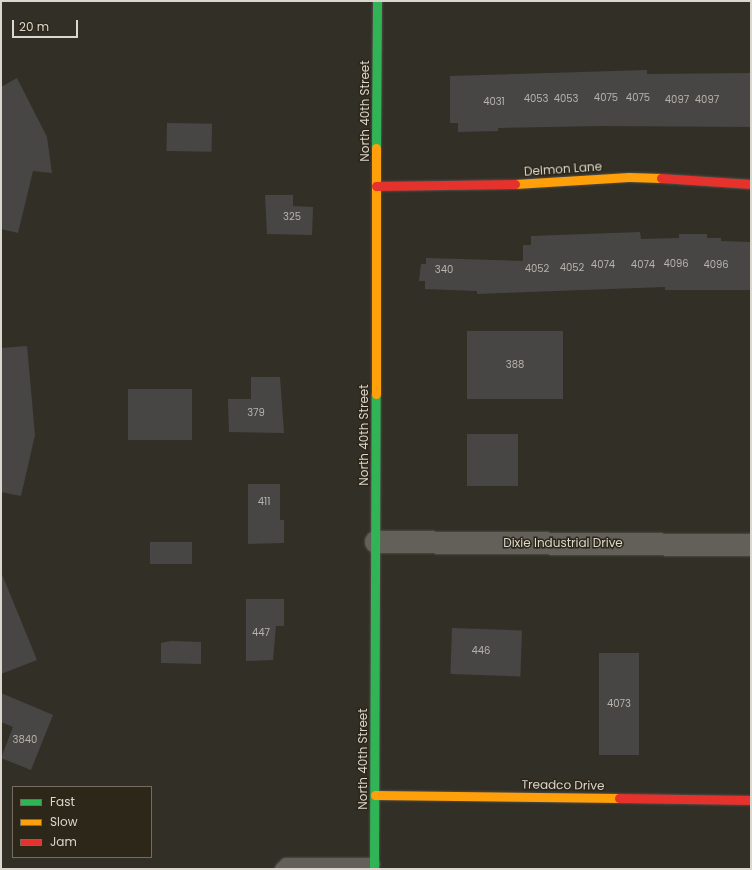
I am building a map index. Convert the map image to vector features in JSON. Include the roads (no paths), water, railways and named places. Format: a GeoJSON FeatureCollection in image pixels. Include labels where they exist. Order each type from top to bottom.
{"type":"FeatureCollection","features":[{"type":"Feature","properties":{"kind":"street","name":"North 40th Street"},"geometry":{"type":"LineString","coordinates":[[374,867],[376,795],[377,1]]}},
{"type":"Feature","properties":{"kind":"street","name":"Delmon Lane"},"geometry":{"type":"LineString","coordinates":[[376,186],[480,186],[629,177],[677,178],[751,184]]}},
{"type":"Feature","properties":{"kind":"street","name":"Dixie Industrial Drive"},"geometry":{"type":"LineString","coordinates":[[376,542],[751,545]]}},
{"type":"Feature","properties":{"kind":"street","name":"Treadco Drive"},"geometry":{"type":"LineString","coordinates":[[376,795],[751,800]]}},
{"type":"Feature","properties":{"kind":"lane"},"geometry":{"type":"LineString","coordinates":[[280,869],[286,864],[374,867]]}}]}
